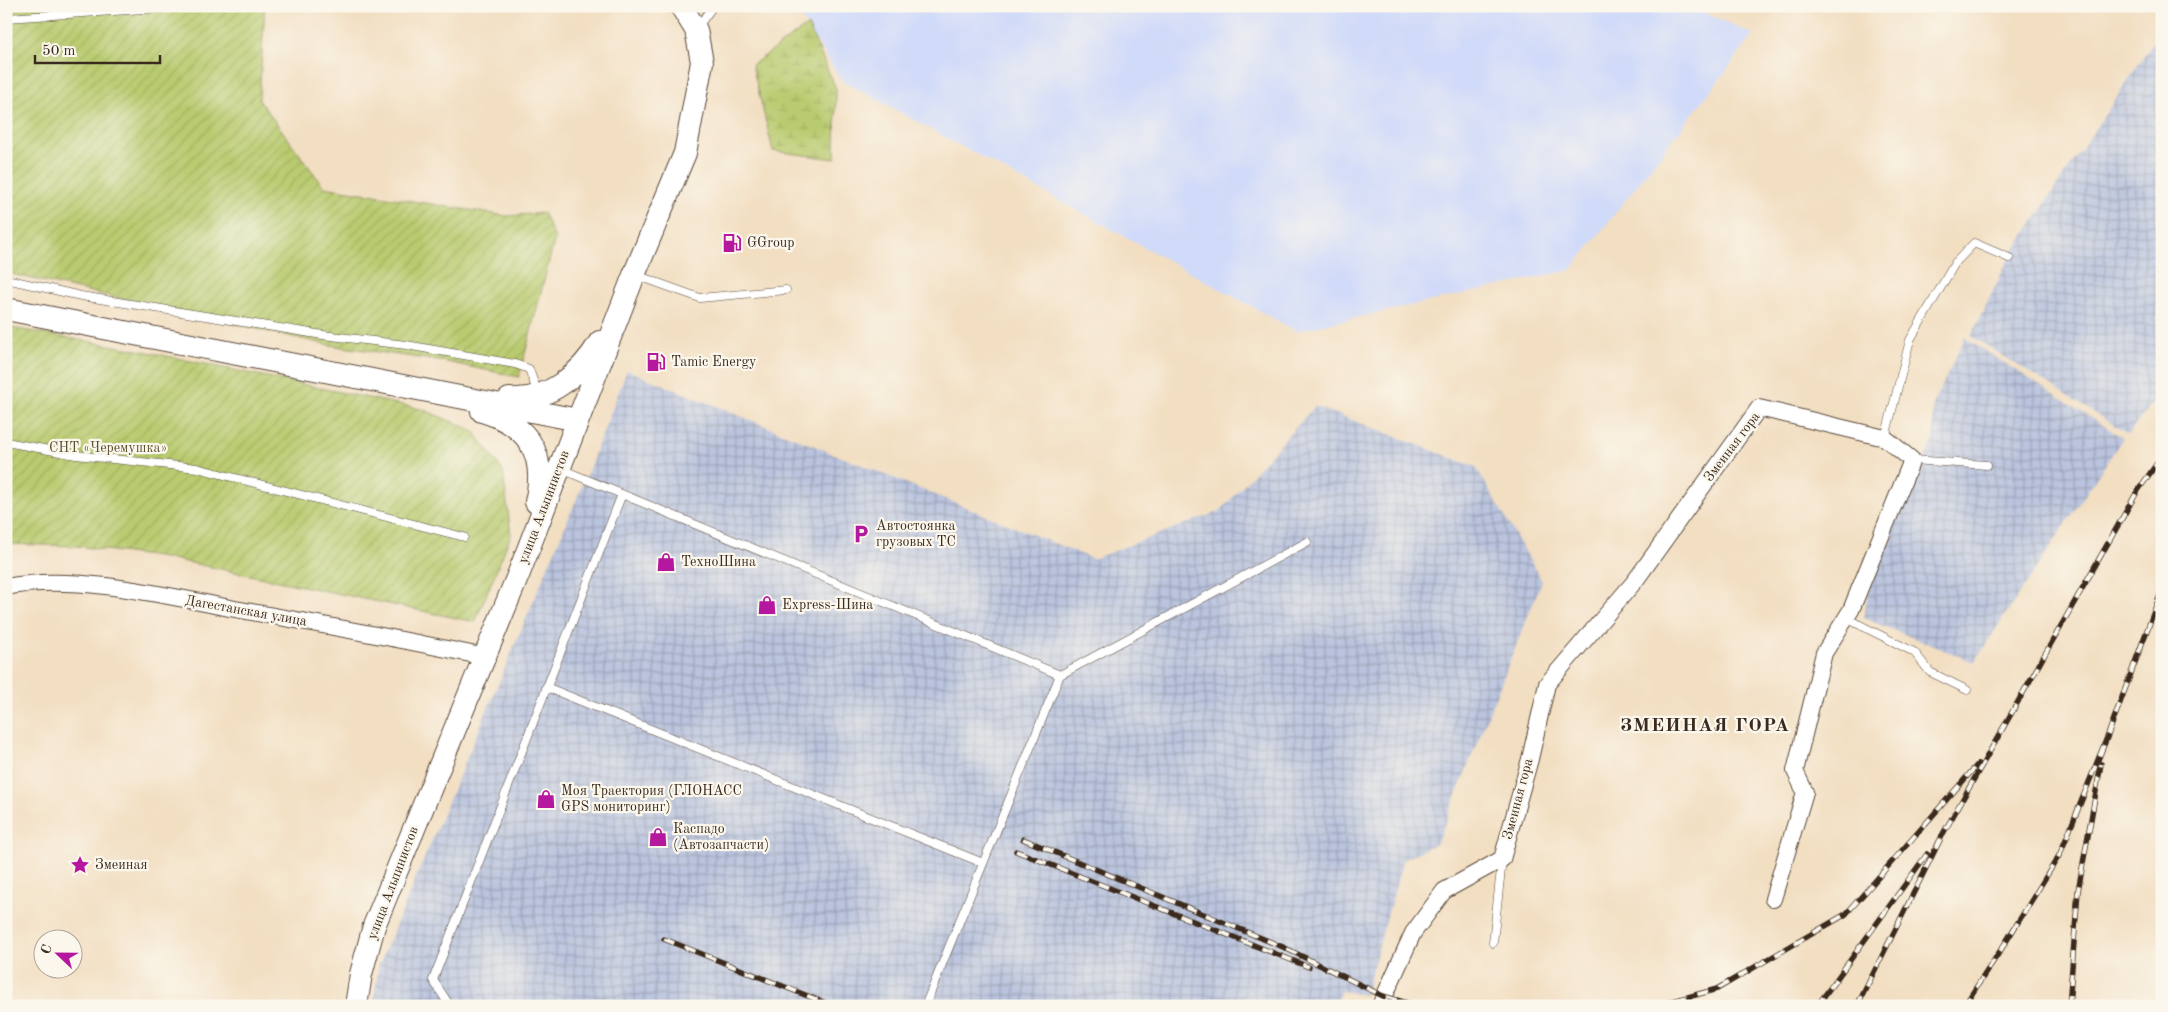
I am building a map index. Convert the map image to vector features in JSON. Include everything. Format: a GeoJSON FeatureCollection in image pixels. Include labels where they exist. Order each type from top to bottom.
{"type":"FeatureCollection","features":[{"type":"Feature","properties":{"kind":"main road","name":"улица Альпинистов"},"geometry":{"type":"LineString","coordinates":[[356,1006],[361,974],[374,926],[519,573],[633,279],[685,153],[702,62],[696,30],[681,6]]}},
{"type":"Feature","properties":{"kind":"main road"},"geometry":{"type":"LineString","coordinates":[[464,398],[524,400],[538,396],[576,374],[592,355],[633,279]]}},
{"type":"Feature","properties":{"kind":"main road"},"geometry":{"type":"LineString","coordinates":[[6,309],[578,420]]}},
{"type":"Feature","properties":{"kind":"main road"},"geometry":{"type":"LineString","coordinates":[[402,386],[488,413],[511,423],[520,430],[533,447],[540,473],[539,486],[519,573]]}},
{"type":"Feature","properties":{"kind":"street","name":"Змеиная гора"},"geometry":{"type":"LineString","coordinates":[[1380,1006],[1413,933],[1444,892],[1502,858],[1530,759],[1546,684],[1636,581],[1759,408],[1885,438],[1912,460]]}},
{"type":"Feature","properties":{"kind":"street"},"geometry":{"type":"LineString","coordinates":[[1773,899],[1805,792],[1795,771],[1824,653],[1846,618],[1912,460]]}},
{"type":"Feature","properties":{"kind":"street","name":"Дагестанская улица"},"geometry":{"type":"LineString","coordinates":[[6,586],[24,583],[96,585],[187,600],[485,657]]}},
{"type":"Feature","properties":{"kind":"lane"},"geometry":{"type":"LineString","coordinates":[[6,18],[190,6]]}},
{"type":"Feature","properties":{"kind":"lane"},"geometry":{"type":"LineString","coordinates":[[696,30],[713,6]]}},
{"type":"Feature","properties":{"kind":"lane"},"geometry":{"type":"LineString","coordinates":[[1885,438],[1910,340],[1955,263],[1974,244],[2009,258]]}},
{"type":"Feature","properties":{"kind":"lane"},"geometry":{"type":"LineString","coordinates":[[6,279],[81,296],[323,335],[406,345],[515,364],[529,369],[538,396]]}},
{"type":"Feature","properties":{"kind":"lane"},"geometry":{"type":"LineString","coordinates":[[633,279],[700,298],[786,290]]}},
{"type":"Feature","properties":{"kind":"lane"},"geometry":{"type":"LineString","coordinates":[[6,442],[76,455],[197,468],[464,537]]}},
{"type":"Feature","properties":{"kind":"lane"},"geometry":{"type":"LineString","coordinates":[[1912,460],[1986,465]]}},
{"type":"Feature","properties":{"kind":"lane"},"geometry":{"type":"LineString","coordinates":[[559,468],[1060,675]]}},
{"type":"Feature","properties":{"kind":"lane"},"geometry":{"type":"LineString","coordinates":[[450,1006],[433,980],[622,494]]}},
{"type":"Feature","properties":{"kind":"lane"},"geometry":{"type":"LineString","coordinates":[[925,1006],[1060,675],[1307,542]]}},
{"type":"Feature","properties":{"kind":"lane"},"geometry":{"type":"LineString","coordinates":[[1846,618],[1914,652],[1930,672],[1967,690]]}},
{"type":"Feature","properties":{"kind":"lane"},"geometry":{"type":"LineString","coordinates":[[546,687],[983,863]]}},
{"type":"Feature","properties":{"kind":"lane"},"geometry":{"type":"LineString","coordinates":[[1493,943],[1502,858]]}},
{"type":"Feature","properties":{"kind":"shaded area"},"geometry":{"type":"Polygon","coordinates":[[[797,6],[1689,6],[1754,35],[1571,270],[1296,331],[841,80],[796,9],[797,6]]]}},
{"type":"Feature","properties":{"kind":"shaded area"},"geometry":{"type":"Polygon","coordinates":[[[2162,29],[2162,392],[2128,434],[1971,336],[2009,258],[2162,29]]]}},
{"type":"Feature","properties":{"kind":"shaded area"},"geometry":{"type":"Polygon","coordinates":[[[1965,338],[2123,438],[1974,662],[1863,618],[1874,564],[1933,440],[1933,404],[1965,338]]]}},
{"type":"Feature","properties":{"kind":"shaded area"},"geometry":{"type":"Polygon","coordinates":[[[627,370],[1093,559],[1220,511],[1315,406],[1476,467],[1542,581],[1437,843],[1403,860],[1365,995],[1341,991],[1334,1006],[373,1006],[379,965],[585,479],[627,370]]]}},
{"type":"Feature","properties":{"kind":"green space"},"geometry":{"type":"Polygon","coordinates":[[[6,6],[265,6],[259,100],[324,187],[507,216],[543,213],[555,238],[519,377],[447,362],[329,345],[6,273],[6,6]]]}},
{"type":"Feature","properties":{"kind":"green space"},"geometry":{"type":"Polygon","coordinates":[[[808,25],[836,89],[835,159],[773,151],[752,65],[808,25]]]}},
{"type":"Feature","properties":{"kind":"green space","name":"СНТ «Черемушка»"},"geometry":{"type":"Polygon","coordinates":[[[6,327],[143,351],[421,409],[473,430],[503,471],[511,535],[475,622],[172,559],[77,546],[6,544],[6,327]]]}},
{"type":"Feature","properties":{"kind":"railway"},"geometry":{"type":"LineString","coordinates":[[1857,1006],[1944,832],[2137,492],[2162,456]]}},
{"type":"Feature","properties":{"kind":"railway"},"geometry":{"type":"LineString","coordinates":[[1964,1006],[2060,854],[2108,735],[2162,590]]}},
{"type":"Feature","properties":{"kind":"railway"},"geometry":{"type":"LineString","coordinates":[[1655,1006],[1717,989],[1846,914],[1978,764]]}},
{"type":"Feature","properties":{"kind":"railway"},"geometry":{"type":"LineString","coordinates":[[2069,1006],[2078,891],[2101,764]]}},
{"type":"Feature","properties":{"kind":"railway"},"geometry":{"type":"LineString","coordinates":[[1023,839],[1283,947],[1383,996],[1417,1006]]}},
{"type":"Feature","properties":{"kind":"railway"},"geometry":{"type":"LineString","coordinates":[[1016,851],[1309,967]]}},
{"type":"Feature","properties":{"kind":"railway"},"geometry":{"type":"LineString","coordinates":[[1817,1006],[1927,854]]}},
{"type":"Feature","properties":{"kind":"railway"},"geometry":{"type":"LineString","coordinates":[[664,939],[833,1006]]}},
{"type":"Feature","properties":{"kind":"place","name":"GGroup"},"geometry":{"type":"Point","coordinates":[732,243]}},
{"type":"Feature","properties":{"kind":"place","name":"Tamic Energy"},"geometry":{"type":"Point","coordinates":[656,362]}},
{"type":"Feature","properties":{"kind":"place","name":"Автостоянка грузовых ТС"},"geometry":{"type":"Point","coordinates":[861,534]}},
{"type":"Feature","properties":{"kind":"place","name":"ТехноШина"},"geometry":{"type":"Point","coordinates":[666,562]}},
{"type":"Feature","properties":{"kind":"place","name":"Express-Шина"},"geometry":{"type":"Point","coordinates":[767,605]}},
{"type":"Feature","properties":{"kind":"place","name":"Моя Траектория (ГЛОНАСС GPS мониторинг)"},"geometry":{"type":"Point","coordinates":[546,799]}},
{"type":"Feature","properties":{"kind":"place","name":"Каспадо (Автозапчасти)"},"geometry":{"type":"Point","coordinates":[658,837]}},
{"type":"Feature","properties":{"kind":"place","name":"Змеиная"},"geometry":{"type":"Point","coordinates":[80,865]}},
{"type":"Feature","properties":{"kind":"district","name":"ЗМЕИНАЯ ГОРА"},"geometry":{"type":"Point","coordinates":[1705,726]}}]}
